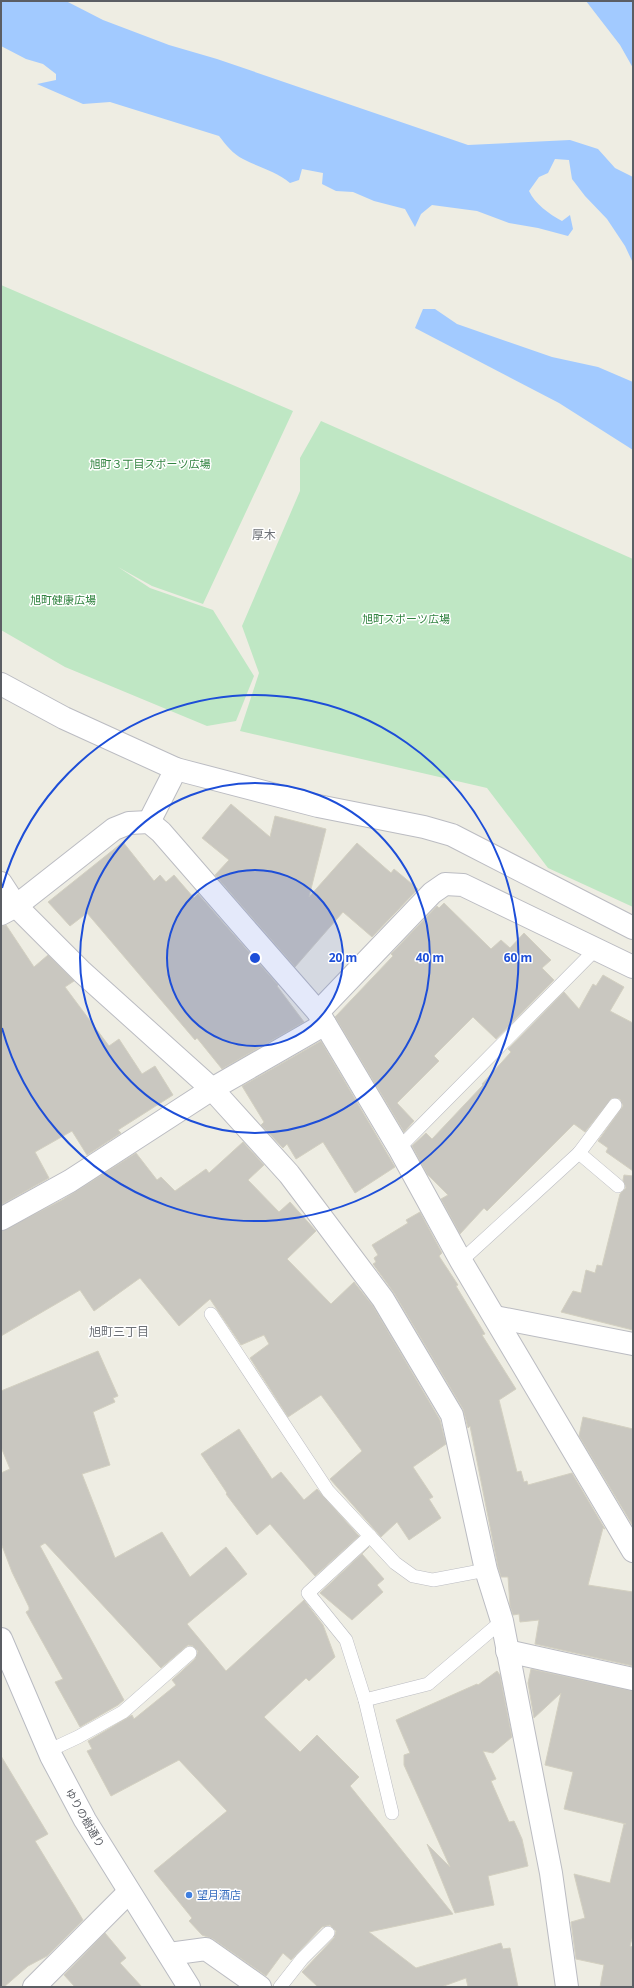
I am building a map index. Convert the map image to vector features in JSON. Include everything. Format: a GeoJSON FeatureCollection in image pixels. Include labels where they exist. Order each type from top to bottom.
{"type":"FeatureCollection","features":[{"type":"Feature","properties":{"kind":"street"},"geometry":{"type":"LineString","coordinates":[[1,684],[64,718],[176,769],[304,802],[424,827],[452,835],[633,928]]}},
{"type":"Feature","properties":{"kind":"street"},"geometry":{"type":"LineString","coordinates":[[149,822],[176,769]]}},
{"type":"Feature","properties":{"kind":"street"},"geometry":{"type":"LineString","coordinates":[[8,910],[114,829],[129,823],[149,822],[161,832],[322,1018],[399,1148],[461,1261],[633,1551]]}},
{"type":"Feature","properties":{"kind":"street"},"geometry":{"type":"LineString","coordinates":[[1,884],[8,910],[82,972],[212,1089],[289,1174],[383,1299],[452,1415],[486,1570],[502,1621],[551,1873],[567,1987]]}},
{"type":"Feature","properties":{"kind":"street"},"geometry":{"type":"LineString","coordinates":[[1,1219],[70,1181],[322,1018],[432,893],[445,884],[463,885],[633,967]]}},
{"type":"Feature","properties":{"kind":"street"},"geometry":{"type":"LineString","coordinates":[[494,1317],[633,1344]]}},
{"type":"Feature","properties":{"kind":"street","name":"ゆりの樹通り"},"geometry":{"type":"LineString","coordinates":[[1,1639],[48,1751],[85,1820],[189,1987]]}},
{"type":"Feature","properties":{"kind":"street"},"geometry":{"type":"LineString","coordinates":[[508,1651],[633,1679]]}},
{"type":"Feature","properties":{"kind":"street"},"geometry":{"type":"LineString","coordinates":[[34,1987],[129,1892]]}},
{"type":"Feature","properties":{"kind":"street"},"geometry":{"type":"LineString","coordinates":[[169,1954],[206,1949],[260,1987]]}},
{"type":"Feature","properties":{"kind":"lane"},"geometry":{"type":"LineString","coordinates":[[399,1148],[596,949]]}},
{"type":"Feature","properties":{"kind":"lane"},"geometry":{"type":"LineString","coordinates":[[461,1261],[579,1153],[615,1105]]}},
{"type":"Feature","properties":{"kind":"lane"},"geometry":{"type":"LineString","coordinates":[[579,1153],[618,1186]]}},
{"type":"Feature","properties":{"kind":"lane"},"geometry":{"type":"LineString","coordinates":[[211,1314],[328,1490],[395,1563],[412,1576],[434,1580],[486,1570]]}},
{"type":"Feature","properties":{"kind":"lane"},"geometry":{"type":"LineString","coordinates":[[370,1536],[308,1593],[346,1640],[365,1700],[392,1813]]}},
{"type":"Feature","properties":{"kind":"lane"},"geometry":{"type":"LineString","coordinates":[[365,1700],[428,1684],[502,1621]]}},
{"type":"Feature","properties":{"kind":"lane"},"geometry":{"type":"LineString","coordinates":[[48,1751],[78,1737],[123,1712],[190,1653]]}},
{"type":"Feature","properties":{"kind":"lane"},"geometry":{"type":"LineString","coordinates":[[280,1987],[302,1959],[328,1933]]}},
{"type":"Feature","properties":{"kind":"green space","name":"旭町３丁目スポーツ広場"},"geometry":{"type":"Polygon","coordinates":[[[1,285],[293,411],[203,604],[152,586],[118,567],[150,588],[213,610],[254,676],[236,721],[207,726],[65,667],[1,630],[1,285]]]}},
{"type":"Feature","properties":{"kind":"green space","name":"旭町スポーツ広場"},"geometry":{"type":"Polygon","coordinates":[[[321,421],[633,559],[633,907],[548,868],[487,788],[240,731],[259,673],[242,626],[300,491],[300,458],[321,421]]]}},
{"type":"Feature","properties":{"kind":"water"},"geometry":{"type":"Polygon","coordinates":[[[1,1],[66,1],[103,20],[169,45],[217,59],[468,145],[570,140],[598,149],[615,168],[633,177],[633,263],[625,246],[607,219],[585,196],[572,179],[569,160],[555,159],[548,173],[539,177],[529,191],[547,212],[562,221],[570,215],[573,229],[568,236],[538,228],[509,223],[477,211],[432,205],[421,214],[415,227],[405,209],[374,201],[353,192],[336,191],[322,184],[323,173],[302,169],[299,180],[290,183],[285,179],[239,157],[219,136],[110,102],[83,104],[37,84],[56,80],[56,74],[43,64],[26,59],[1,46],[1,1]]]}},
{"type":"Feature","properties":{"kind":"water"},"geometry":{"type":"Polygon","coordinates":[[[586,1],[633,1],[633,68],[620,45],[586,1]]]}},
{"type":"Feature","properties":{"kind":"water"},"geometry":{"type":"Polygon","coordinates":[[[423,309],[435,309],[457,324],[552,357],[598,367],[633,382],[633,450],[559,403],[415,328],[423,309]]]}},
{"type":"Feature","properties":{"kind":"building"},"geometry":{"type":"Polygon","coordinates":[[[231,804],[270,837],[275,816],[326,829],[309,897],[357,843],[391,873],[394,869],[418,889],[372,937],[343,912],[295,967],[215,875],[229,860],[202,838],[231,804]]]}},
{"type":"Feature","properties":{"kind":"building"},"geometry":{"type":"Polygon","coordinates":[[[123,842],[154,881],[160,875],[166,882],[174,875],[194,898],[198,894],[278,985],[277,986],[304,1022],[222,1069],[197,1038],[195,1040],[87,913],[70,926],[48,902],[123,842]]]}},
{"type":"Feature","properties":{"kind":"building"},"geometry":{"type":"Polygon","coordinates":[[[444,903],[491,949],[501,940],[510,948],[524,933],[551,960],[542,968],[554,980],[496,1039],[473,1017],[434,1056],[439,1061],[397,1103],[414,1121],[404,1132],[335,1017],[393,956],[391,954],[437,906],[439,908],[444,903]]]}},
{"type":"Feature","properties":{"kind":"building"},"geometry":{"type":"Polygon","coordinates":[[[6,925],[34,967],[48,955],[74,981],[65,987],[109,1046],[119,1039],[142,1074],[155,1066],[173,1095],[118,1130],[121,1133],[87,1155],[72,1131],[35,1152],[49,1178],[1,1205],[1,926],[6,925]]]}},
{"type":"Feature","properties":{"kind":"building"},"geometry":{"type":"Polygon","coordinates":[[[603,975],[624,987],[610,1011],[633,1023],[633,1171],[606,1152],[608,1148],[598,1141],[623,1106],[620,1099],[612,1098],[585,1132],[574,1124],[487,1211],[484,1208],[460,1234],[441,1199],[448,1195],[427,1174],[412,1146],[426,1133],[432,1139],[483,1085],[482,1084],[511,1052],[508,1049],[564,992],[579,1009],[593,984],[596,986],[603,975]]]}},
{"type":"Feature","properties":{"kind":"building"},"geometry":{"type":"Polygon","coordinates":[[[321,1041],[395,1167],[355,1193],[323,1142],[296,1159],[287,1144],[283,1148],[261,1125],[264,1122],[242,1086],[321,1041]]]}},
{"type":"Feature","properties":{"kind":"building"},"geometry":{"type":"Polygon","coordinates":[[[243,1142],[264,1165],[248,1180],[279,1212],[290,1202],[316,1231],[287,1259],[331,1304],[354,1282],[373,1306],[440,1420],[446,1444],[413,1467],[433,1497],[429,1499],[441,1518],[409,1540],[397,1522],[381,1537],[330,1479],[362,1451],[321,1395],[288,1417],[250,1358],[269,1344],[264,1335],[241,1345],[210,1299],[179,1326],[140,1278],[94,1311],[80,1290],[1,1336],[1,1231],[62,1200],[136,1153],[157,1180],[161,1177],[175,1191],[206,1169],[209,1173],[243,1142]]]}},
{"type":"Feature","properties":{"kind":"building"},"geometry":{"type":"Polygon","coordinates":[[[624,1175],[633,1176],[633,1330],[561,1312],[573,1291],[581,1293],[586,1270],[595,1273],[597,1265],[602,1266],[620,1194],[626,1188],[623,1180],[624,1175]]]}},
{"type":"Feature","properties":{"kind":"building"},"geometry":{"type":"Polygon","coordinates":[[[420,1212],[442,1253],[439,1256],[458,1285],[456,1286],[485,1334],[482,1335],[516,1389],[499,1400],[517,1472],[521,1471],[524,1482],[527,1481],[528,1485],[572,1473],[605,1529],[603,1528],[588,1585],[633,1592],[633,1666],[535,1644],[539,1620],[520,1622],[519,1614],[513,1615],[510,1606],[508,1577],[501,1577],[498,1567],[470,1426],[468,1428],[463,1409],[394,1293],[373,1264],[376,1262],[374,1258],[378,1255],[372,1245],[408,1223],[406,1220],[420,1212]]]}},
{"type":"Feature","properties":{"kind":"building"},"geometry":{"type":"Polygon","coordinates":[[[98,1351],[118,1396],[113,1398],[115,1402],[93,1412],[110,1465],[82,1474],[115,1558],[162,1532],[190,1577],[226,1547],[247,1574],[187,1624],[226,1671],[304,1600],[323,1625],[335,1657],[309,1681],[306,1678],[264,1717],[300,1752],[317,1735],[359,1777],[350,1786],[453,1914],[369,1932],[416,1968],[501,1943],[503,1949],[510,1948],[518,1987],[468,1987],[466,1978],[441,1987],[318,1987],[302,1972],[334,1938],[336,1931],[330,1925],[322,1927],[291,1960],[283,1953],[266,1976],[213,1939],[202,1935],[189,1921],[192,1918],[154,1871],[227,1811],[179,1760],[111,1796],[87,1751],[92,1749],[88,1741],[132,1715],[134,1719],[176,1685],[172,1680],[195,1659],[198,1651],[193,1646],[188,1645],[161,1668],[45,1543],[40,1546],[124,1700],[80,1727],[55,1682],[63,1679],[26,1612],[29,1610],[29,1607],[12,1572],[1,1543],[1,1473],[10,1469],[1,1447],[1,1391],[98,1351]]]}},
{"type":"Feature","properties":{"kind":"building"},"geometry":{"type":"Polygon","coordinates":[[[583,1417],[633,1429],[633,1526],[579,1436],[583,1417]]]}},
{"type":"Feature","properties":{"kind":"building"},"geometry":{"type":"Polygon","coordinates":[[[239,1429],[272,1479],[281,1472],[304,1500],[317,1489],[359,1536],[315,1576],[270,1524],[257,1535],[226,1494],[227,1493],[201,1454],[239,1429]]]}},
{"type":"Feature","properties":{"kind":"building"},"geometry":{"type":"Polygon","coordinates":[[[369,1547],[362,1554],[384,1579],[377,1585],[383,1592],[352,1620],[320,1593],[369,1547]]]}},
{"type":"Feature","properties":{"kind":"building"},"geometry":{"type":"Polygon","coordinates":[[[531,1669],[633,1691],[633,1935],[630,1946],[633,1947],[633,1987],[600,1987],[604,1965],[576,1959],[571,1922],[585,1918],[574,1874],[610,1883],[624,1824],[626,1824],[564,1809],[573,1772],[545,1765],[561,1693],[534,1718],[528,1683],[531,1669]]]}},
{"type":"Feature","properties":{"kind":"building"},"geometry":{"type":"Polygon","coordinates":[[[497,1671],[500,1675],[512,1737],[493,1753],[483,1751],[496,1779],[491,1781],[509,1822],[514,1821],[522,1839],[528,1866],[488,1876],[494,1905],[455,1913],[427,1844],[450,1867],[404,1765],[404,1755],[410,1753],[396,1720],[477,1684],[478,1685],[497,1671]]]}},
{"type":"Feature","properties":{"kind":"building"},"geometry":{"type":"Polygon","coordinates":[[[1,1756],[48,1834],[35,1841],[83,1920],[47,1956],[28,1966],[4,1987],[1,1987],[1,1756]]]}},
{"type":"Feature","properties":{"kind":"building"},"geometry":{"type":"Polygon","coordinates":[[[105,1933],[126,1958],[120,1963],[142,1987],[75,1987],[64,1975],[105,1933]]]}},
{"type":"Feature","properties":{"kind":"place","name":"望月酒店"},"geometry":{"type":"Point","coordinates":[189,1895]}},
{"type":"Feature","properties":{"kind":"district","name":"厚木"},"geometry":{"type":"Point","coordinates":[264,535]}},
{"type":"Feature","properties":{"kind":"district","name":"旭町三丁目"},"geometry":{"type":"Point","coordinates":[119,1332]}},
{"type":"Feature","properties":{"kind":"park label","name":"旭町健康広場"},"geometry":{"type":"Point","coordinates":[63,600]}}]}
